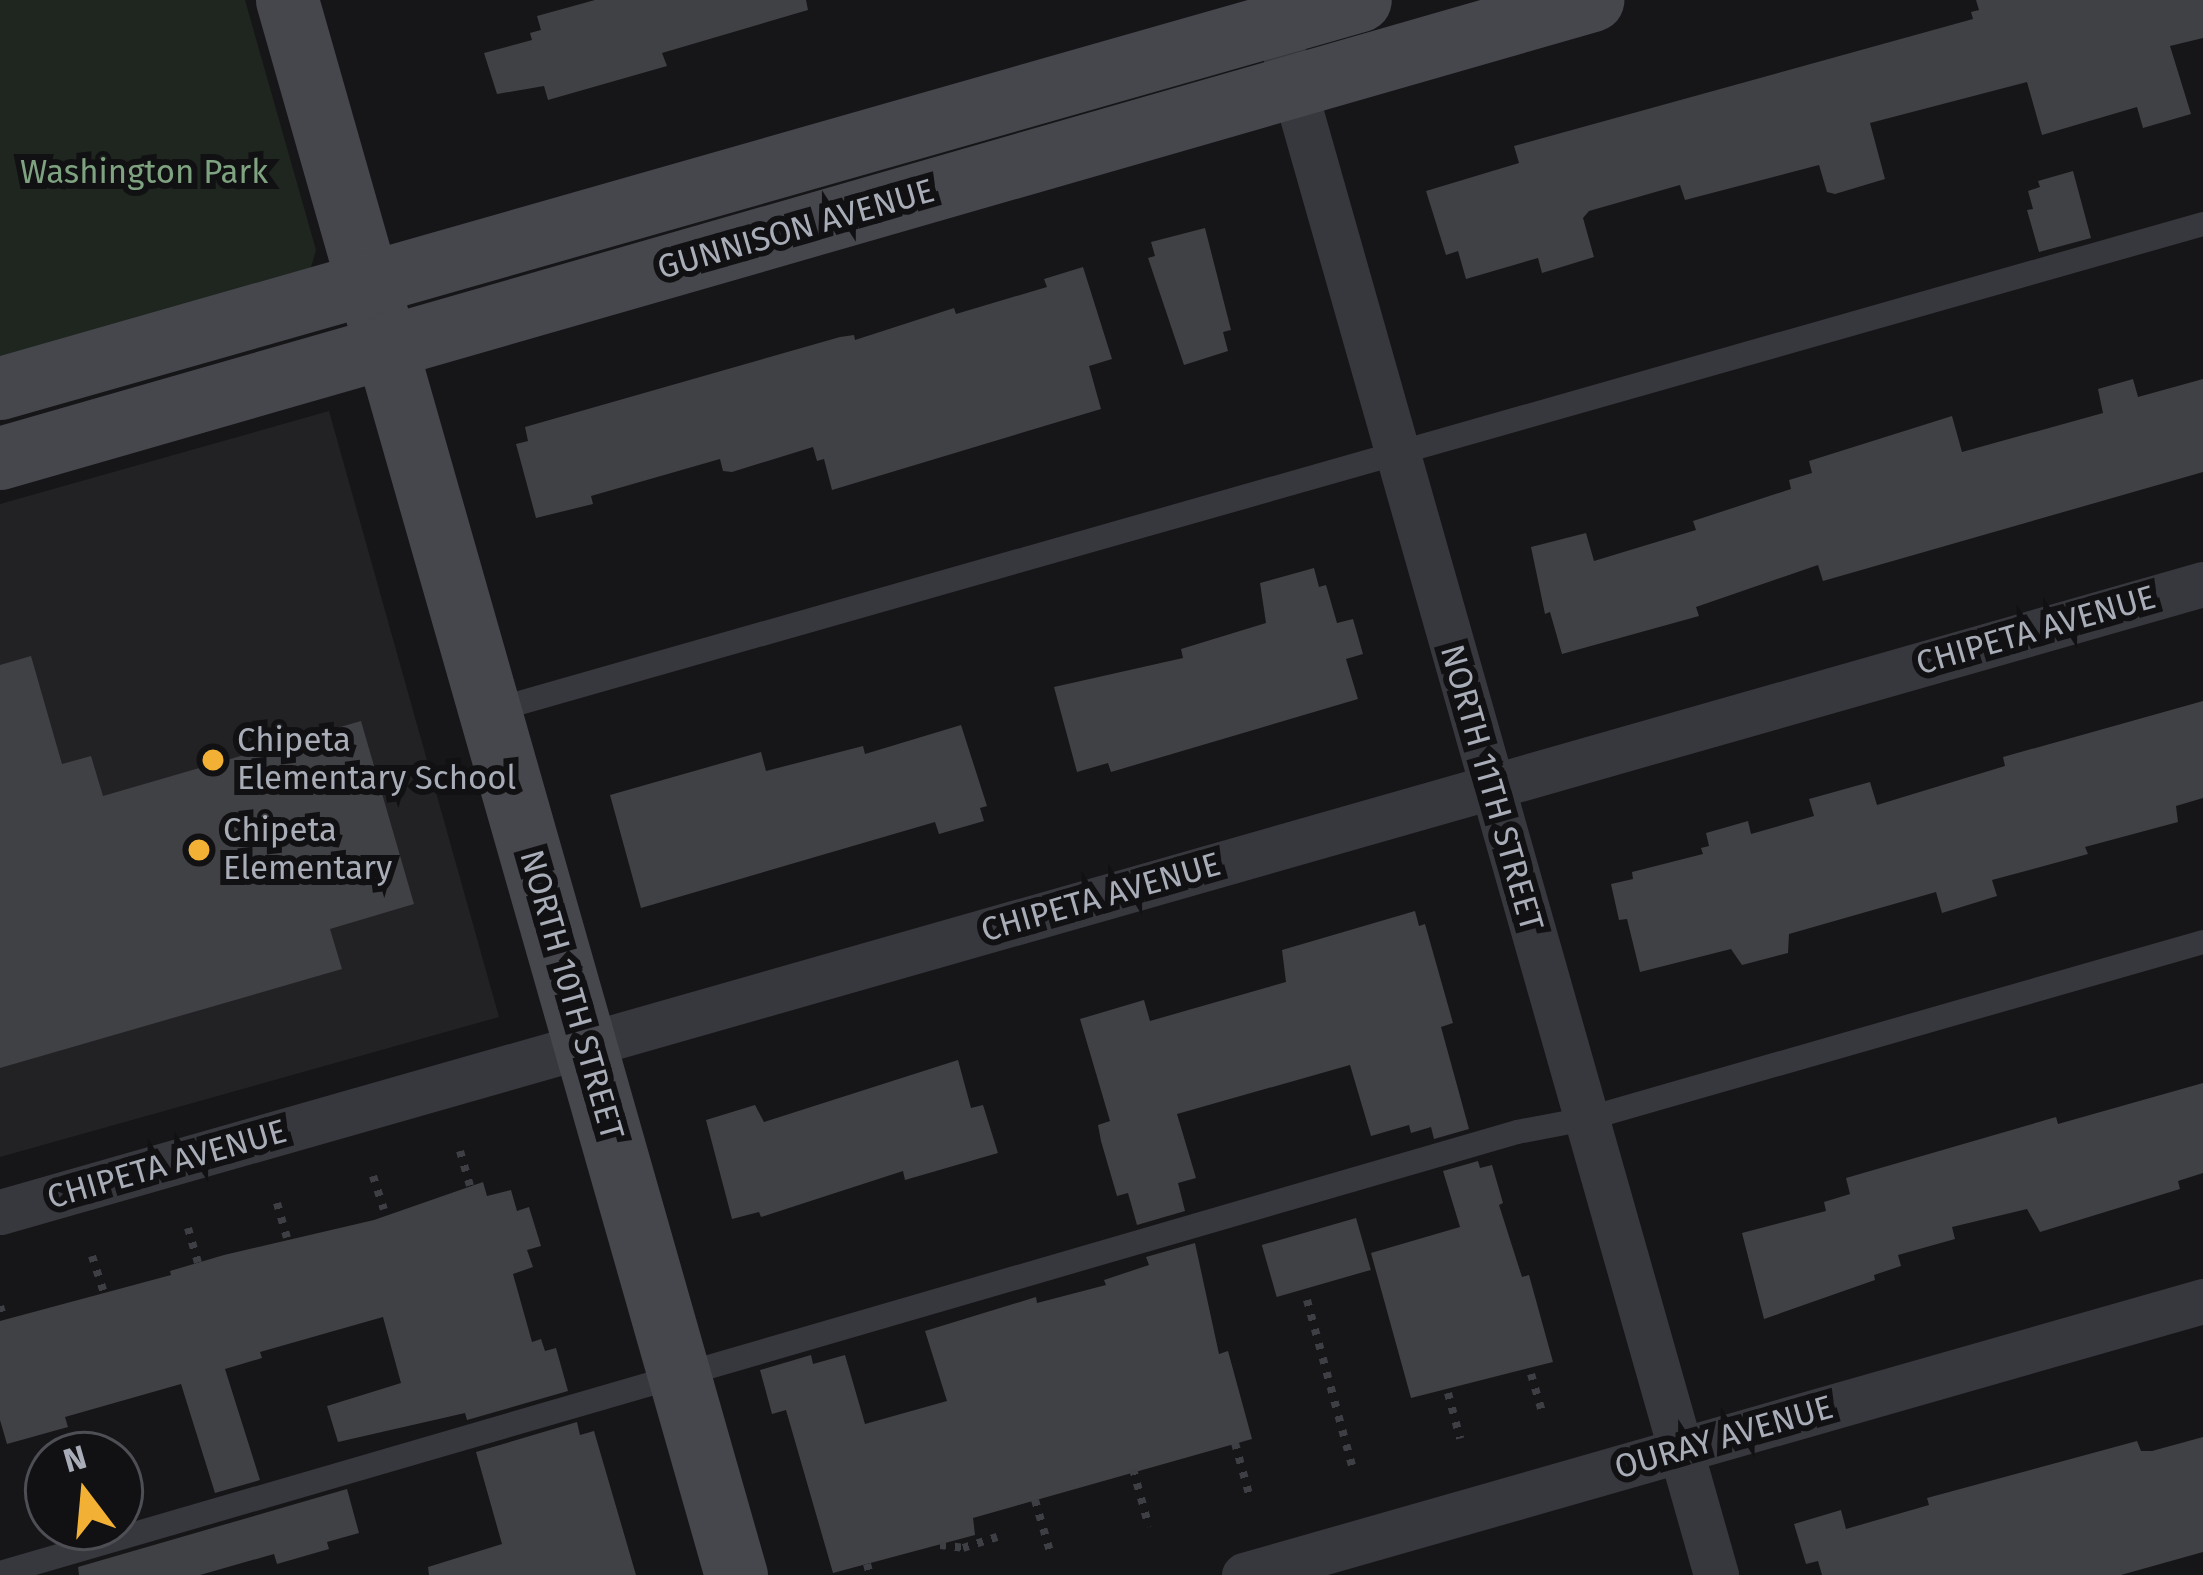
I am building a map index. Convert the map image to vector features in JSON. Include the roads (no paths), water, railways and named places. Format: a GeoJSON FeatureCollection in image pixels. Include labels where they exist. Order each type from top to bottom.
{"type":"FeatureCollection","features":[{"type":"Feature","properties":{"kind":"street","name":"NORTH 10TH STREET"},"geometry":{"type":"LineString","coordinates":[[287,0],[736,1575]]}},
{"type":"Feature","properties":{"kind":"street","name":"GUNNISON AVENUE"},"geometry":{"type":"LineString","coordinates":[[0,388],[1273,12],[1360,0]]}},
{"type":"Feature","properties":{"kind":"street","name":"GUNNISON AVENUE"},"geometry":{"type":"LineString","coordinates":[[0,458],[1592,0]]}},
{"type":"Feature","properties":{"kind":"street","name":"NORTH 11TH STREET"},"geometry":{"type":"LineString","coordinates":[[1273,12],[1716,1575]]}},
{"type":"Feature","properties":{"kind":"street","name":"CHIPETA AVENUE"},"geometry":{"type":"LineString","coordinates":[[0,1212],[2203,584]]}},
{"type":"Feature","properties":{"kind":"street","name":"OURAY AVENUE"},"geometry":{"type":"LineString","coordinates":[[1244,1575],[2203,1301]]}},
{"type":"Feature","properties":{"kind":"lane"},"geometry":{"type":"LineString","coordinates":[[490,711],[2203,224]]}},
{"type":"Feature","properties":{"kind":"lane"},"geometry":{"type":"LineString","coordinates":[[0,1573],[1517,1132],[1586,1119],[2203,942]]}},
{"type":"Feature","properties":{"kind":"place","name":"Chipeta Elementary School"},"geometry":{"type":"Point","coordinates":[213,760]}},
{"type":"Feature","properties":{"kind":"place","name":"Chipeta Elementary"},"geometry":{"type":"Point","coordinates":[199,850]}},
{"type":"Feature","properties":{"kind":"park label","name":"Washington Park"},"geometry":{"type":"Point","coordinates":[144,173]}}]}
